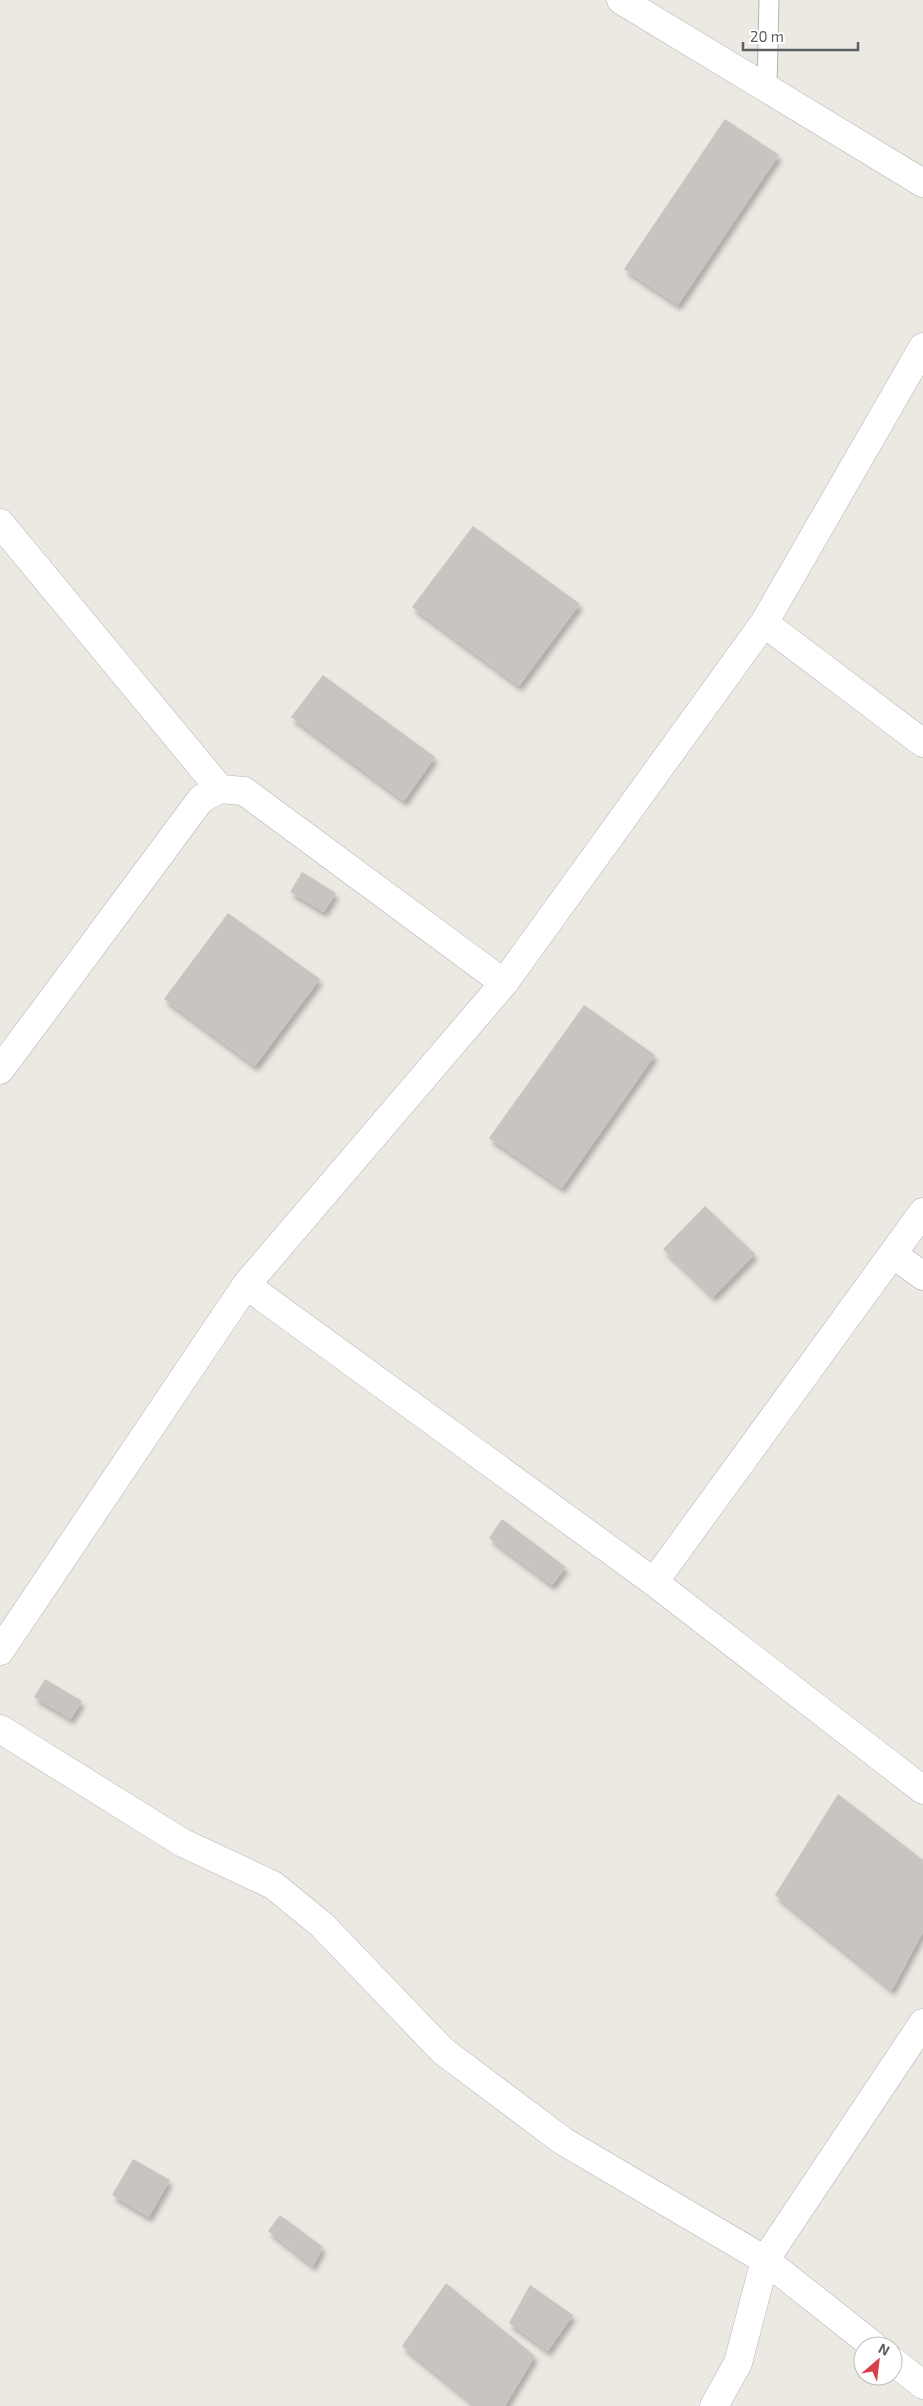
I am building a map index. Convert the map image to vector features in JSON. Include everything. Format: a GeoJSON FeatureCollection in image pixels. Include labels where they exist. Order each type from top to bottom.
{"type":"FeatureCollection","features":[{"type":"Feature","properties":{"kind":"street"},"geometry":{"type":"LineString","coordinates":[[621,0],[923,183]]}},
{"type":"Feature","properties":{"kind":"street"},"geometry":{"type":"LineString","coordinates":[[0,1651],[246,1285],[504,983],[764,623],[923,347]]}},
{"type":"Feature","properties":{"kind":"street"},"geometry":{"type":"LineString","coordinates":[[0,523],[220,788]]}},
{"type":"Feature","properties":{"kind":"street"},"geometry":{"type":"LineString","coordinates":[[764,623],[923,743]]}},
{"type":"Feature","properties":{"kind":"street"},"geometry":{"type":"LineString","coordinates":[[0,1070],[201,800],[220,788],[244,791],[504,983]]}},
{"type":"Feature","properties":{"kind":"street"},"geometry":{"type":"LineString","coordinates":[[654,1582],[923,1212]]}},
{"type":"Feature","properties":{"kind":"street"},"geometry":{"type":"LineString","coordinates":[[893,1254],[923,1276]]}},
{"type":"Feature","properties":{"kind":"street"},"geometry":{"type":"LineString","coordinates":[[246,1285],[654,1582],[923,1790]]}},
{"type":"Feature","properties":{"kind":"street"},"geometry":{"type":"LineString","coordinates":[[0,1730],[183,1843],[273,1885],[322,1924],[443,2051],[563,2141],[765,2260],[861,2336]]}},
{"type":"Feature","properties":{"kind":"street"},"geometry":{"type":"LineString","coordinates":[[714,2406],[738,2363],[765,2260],[923,2023]]}},
{"type":"Feature","properties":{"kind":"street"},"geometry":{"type":"LineString","coordinates":[[903,2369],[923,2385]]}},
{"type":"Feature","properties":{"kind":"lane"},"geometry":{"type":"LineString","coordinates":[[767,87],[769,0]]}},
{"type":"Feature","properties":{"kind":"building"},"geometry":{"type":"Polygon","coordinates":[[[725,119],[779,155],[678,305],[624,269],[725,119]]]}},
{"type":"Feature","properties":{"kind":"building"},"geometry":{"type":"Polygon","coordinates":[[[473,526],[580,604],[519,686],[412,607],[473,526]]]}},
{"type":"Feature","properties":{"kind":"building"},"geometry":{"type":"Polygon","coordinates":[[[323,675],[435,757],[404,801],[291,717],[323,675]]]}},
{"type":"Feature","properties":{"kind":"building"},"geometry":{"type":"Polygon","coordinates":[[[302,872],[336,893],[324,912],[290,892],[302,872]]]}},
{"type":"Feature","properties":{"kind":"building"},"geometry":{"type":"Polygon","coordinates":[[[228,913],[320,979],[255,1066],[164,999],[228,913]]]}},
{"type":"Feature","properties":{"kind":"building"},"geometry":{"type":"Polygon","coordinates":[[[584,1005],[655,1055],[562,1188],[489,1138],[584,1005]]]}},
{"type":"Feature","properties":{"kind":"building"},"geometry":{"type":"Polygon","coordinates":[[[705,1206],[755,1254],[713,1297],[663,1249],[705,1206]]]}},
{"type":"Feature","properties":{"kind":"building"},"geometry":{"type":"Polygon","coordinates":[[[502,1519],[566,1567],[552,1585],[489,1538],[502,1519]]]}},
{"type":"Feature","properties":{"kind":"building"},"geometry":{"type":"Polygon","coordinates":[[[45,1679],[82,1701],[71,1719],[34,1697],[45,1679]]]}},
{"type":"Feature","properties":{"kind":"building"},"geometry":{"type":"Polygon","coordinates":[[[838,1794],[923,1860],[923,1932],[892,1990],[775,1895],[838,1794]]]}},
{"type":"Feature","properties":{"kind":"building"},"geometry":{"type":"Polygon","coordinates":[[[133,2159],[170,2180],[149,2217],[112,2195],[133,2159]]]}},
{"type":"Feature","properties":{"kind":"building"},"geometry":{"type":"Polygon","coordinates":[[[280,2215],[323,2247],[313,2266],[268,2231],[280,2215]]]}},
{"type":"Feature","properties":{"kind":"building"},"geometry":{"type":"Polygon","coordinates":[[[446,2283],[535,2356],[505,2406],[476,2406],[402,2346],[446,2283]]]}},
{"type":"Feature","properties":{"kind":"building"},"geometry":{"type":"Polygon","coordinates":[[[530,2285],[573,2315],[548,2351],[509,2323],[530,2285]]]}}]}
